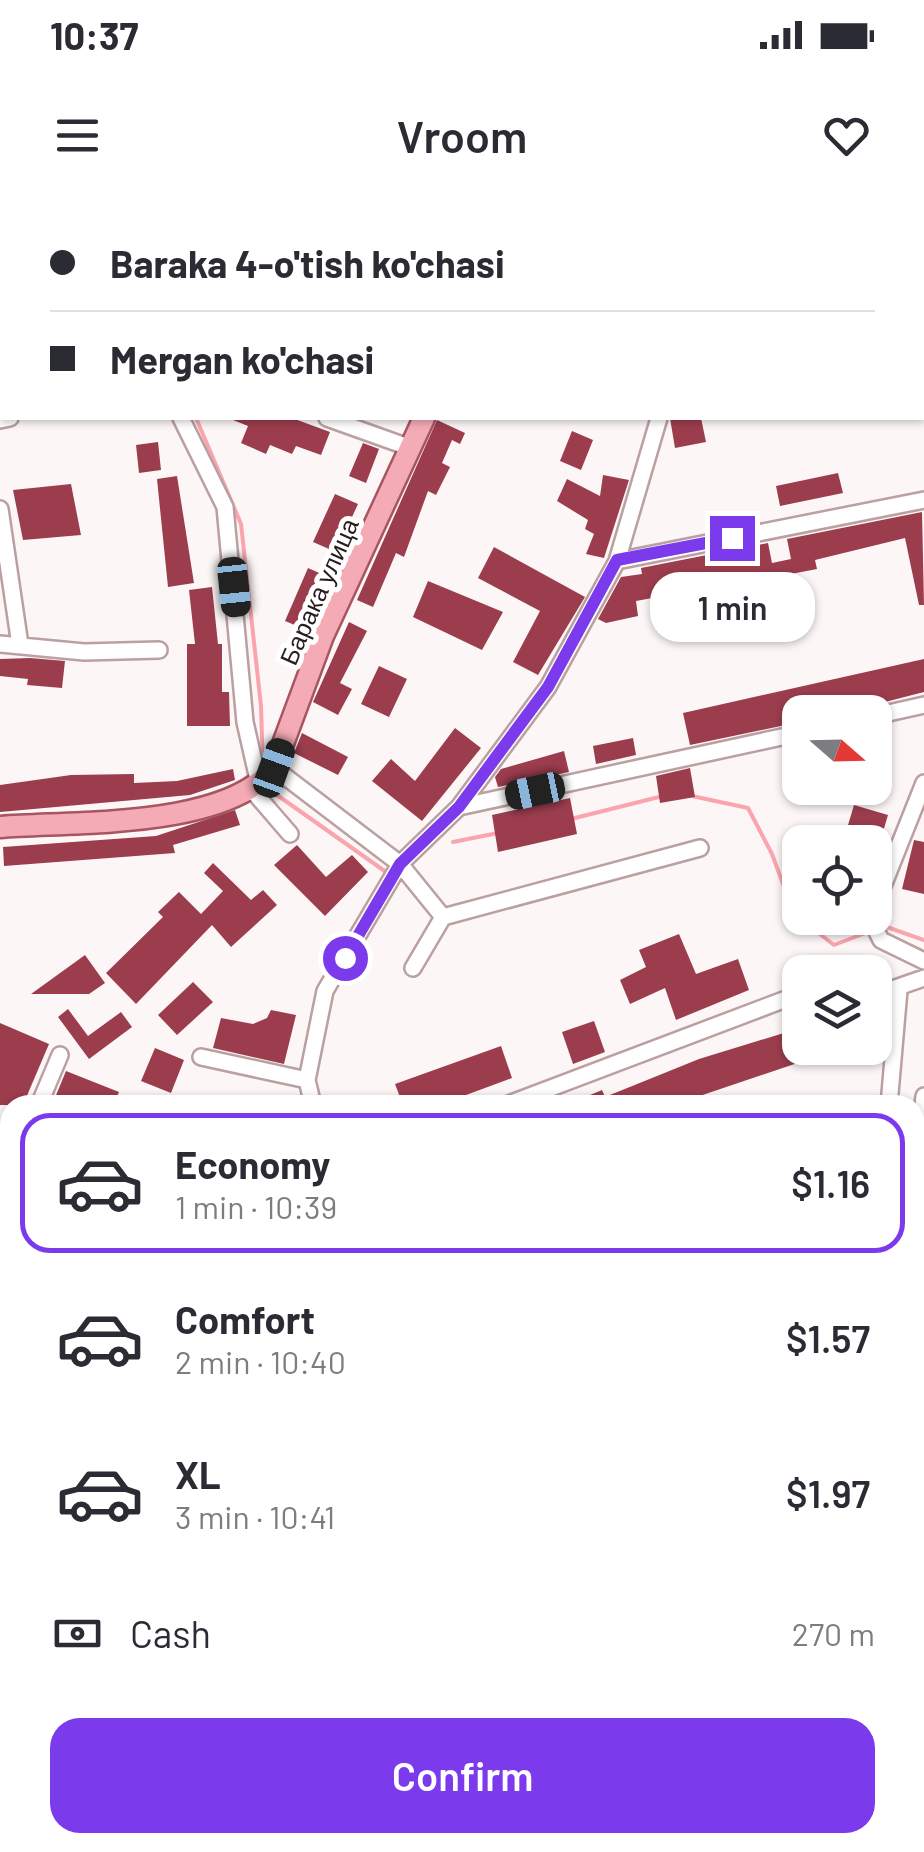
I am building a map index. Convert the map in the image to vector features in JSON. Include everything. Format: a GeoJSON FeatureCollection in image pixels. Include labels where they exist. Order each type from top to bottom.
{"type":"FeatureCollection","features":[{"type":"Feature","properties":{"kind":"main road","name":"Барака улица"},"geometry":{"type":"LineString","coordinates":[[264,778],[323,636],[423,420]]}},
{"type":"Feature","properties":{"kind":"main road"},"geometry":{"type":"LineString","coordinates":[[0,827],[155,815],[217,803],[264,778]]}},
{"type":"Feature","properties":{"kind":"street"},"geometry":{"type":"LineString","coordinates":[[182,420],[224,508],[245,722],[264,778],[290,834]]}},
{"type":"Feature","properties":{"kind":"street"},"geometry":{"type":"LineString","coordinates":[[333,420],[411,448]]}},
{"type":"Feature","properties":{"kind":"street"},"geometry":{"type":"LineString","coordinates":[[311,1095],[307,1080],[325,991],[400,864],[459,807],[548,687],[617,560],[658,420]]}},
{"type":"Feature","properties":{"kind":"street"},"geometry":{"type":"LineString","coordinates":[[617,560],[924,500]]}},
{"type":"Feature","properties":{"kind":"street"},"geometry":{"type":"LineString","coordinates":[[0,509],[20,645]]}},
{"type":"Feature","properties":{"kind":"street"},"geometry":{"type":"LineString","coordinates":[[0,644],[84,652],[160,650]]}},
{"type":"Feature","properties":{"kind":"street"},"geometry":{"type":"LineString","coordinates":[[892,712],[924,705]]}},
{"type":"Feature","properties":{"kind":"street"},"geometry":{"type":"LineString","coordinates":[[459,807],[782,736]]}},
{"type":"Feature","properties":{"kind":"street"},"geometry":{"type":"LineString","coordinates":[[264,778],[400,864],[443,917]]}},
{"type":"Feature","properties":{"kind":"street"},"geometry":{"type":"LineString","coordinates":[[892,863],[924,782]]}},
{"type":"Feature","properties":{"kind":"street"},"geometry":{"type":"LineString","coordinates":[[413,968],[443,917],[700,848]]}},
{"type":"Feature","properties":{"kind":"street"},"geometry":{"type":"LineString","coordinates":[[878,935],[881,940],[924,962]]}},
{"type":"Feature","properties":{"kind":"street"},"geometry":{"type":"LineString","coordinates":[[892,991],[924,978]]}},
{"type":"Feature","properties":{"kind":"street"},"geometry":{"type":"LineString","coordinates":[[890,1095],[899,990]]}},
{"type":"Feature","properties":{"kind":"street"},"geometry":{"type":"LineString","coordinates":[[532,1095],[782,1001]]}},
{"type":"Feature","properties":{"kind":"street"},"geometry":{"type":"LineString","coordinates":[[44,1095],[60,1054]]}},
{"type":"Feature","properties":{"kind":"street"},"geometry":{"type":"LineString","coordinates":[[202,1056],[307,1080]]}},
{"type":"Feature","properties":{"kind":"building"},"geometry":{"type":"Polygon","coordinates":[[[233,420],[297,420],[330,432],[321,455],[296,446],[292,454],[270,445],[266,454],[241,443],[248,426],[233,420]]]}},
{"type":"Feature","properties":{"kind":"building"},"geometry":{"type":"Polygon","coordinates":[[[437,420],[465,433],[460,444],[452,440],[442,463],[450,467],[436,495],[428,491],[404,557],[396,553],[373,607],[357,600],[437,420]]]}},
{"type":"Feature","properties":{"kind":"building"},"geometry":{"type":"Polygon","coordinates":[[[670,420],[701,420],[706,442],[675,448],[670,420]]]}},
{"type":"Feature","properties":{"kind":"building"},"geometry":{"type":"Polygon","coordinates":[[[572,431],[593,440],[581,470],[560,461],[572,431]]]}},
{"type":"Feature","properties":{"kind":"building"},"geometry":{"type":"Polygon","coordinates":[[[158,442],[161,470],[139,473],[136,445],[158,442]]]}},
{"type":"Feature","properties":{"kind":"building"},"geometry":{"type":"Polygon","coordinates":[[[363,443],[379,449],[366,483],[349,476],[363,443]]]}},
{"type":"Feature","properties":{"kind":"building"},"geometry":{"type":"Polygon","coordinates":[[[838,473],[843,493],[780,506],[776,486],[838,473]]]}},
{"type":"Feature","properties":{"kind":"building"},"geometry":{"type":"Polygon","coordinates":[[[603,475],[629,480],[604,558],[586,554],[594,534],[585,529],[588,520],[557,501],[567,479],[600,496],[603,475]]]}},
{"type":"Feature","properties":{"kind":"building"},"geometry":{"type":"Polygon","coordinates":[[[177,476],[194,583],[168,587],[157,479],[177,476]]]}},
{"type":"Feature","properties":{"kind":"building"},"geometry":{"type":"Polygon","coordinates":[[[71,484],[81,535],[23,540],[13,490],[71,484]]]}},
{"type":"Feature","properties":{"kind":"building"},"geometry":{"type":"Polygon","coordinates":[[[335,494],[358,504],[336,552],[313,542],[335,494]]]}},
{"type":"Feature","properties":{"kind":"building"},"geometry":{"type":"Polygon","coordinates":[[[922,512],[924,605],[919,605],[905,538],[815,560],[817,569],[791,574],[800,617],[786,619],[778,575],[636,601],[638,616],[606,623],[598,619],[621,577],[642,574],[641,568],[768,543],[772,563],[791,559],[787,539],[922,512]]]}},
{"type":"Feature","properties":{"kind":"building"},"geometry":{"type":"Polygon","coordinates":[[[494,547],[585,597],[538,675],[513,662],[540,611],[478,578],[494,547]]]}},
{"type":"Feature","properties":{"kind":"building"},"geometry":{"type":"Polygon","coordinates":[[[308,568],[324,575],[302,628],[285,621],[308,568]]]}},
{"type":"Feature","properties":{"kind":"building"},"geometry":{"type":"Polygon","coordinates":[[[428,581],[503,612],[482,650],[413,617],[428,581]]]}},
{"type":"Feature","properties":{"kind":"building"},"geometry":{"type":"Polygon","coordinates":[[[212,587],[218,644],[222,644],[222,692],[229,692],[230,726],[187,726],[187,644],[195,644],[189,590],[212,587]]]}},
{"type":"Feature","properties":{"kind":"building"},"geometry":{"type":"Polygon","coordinates":[[[349,622],[367,631],[340,683],[352,689],[338,715],[313,702],[349,622]]]}},
{"type":"Feature","properties":{"kind":"building"},"geometry":{"type":"Polygon","coordinates":[[[0,659],[65,661],[62,688],[27,685],[28,679],[0,676],[0,659]]]}},
{"type":"Feature","properties":{"kind":"building"},"geometry":{"type":"Polygon","coordinates":[[[924,659],[924,692],[892,700],[892,695],[782,695],[782,726],[690,745],[683,713],[924,659]]]}},
{"type":"Feature","properties":{"kind":"building"},"geometry":{"type":"Polygon","coordinates":[[[379,666],[407,679],[389,717],[361,704],[379,666]]]}},
{"type":"Feature","properties":{"kind":"building"},"geometry":{"type":"Polygon","coordinates":[[[455,728],[481,748],[422,821],[372,781],[391,759],[415,781],[455,728]]]}},
{"type":"Feature","properties":{"kind":"building"},"geometry":{"type":"Polygon","coordinates":[[[302,733],[348,757],[338,775],[294,753],[302,733]]]}},
{"type":"Feature","properties":{"kind":"building"},"geometry":{"type":"Polygon","coordinates":[[[633,738],[636,755],[596,764],[593,746],[633,738]]]}},
{"type":"Feature","properties":{"kind":"building"},"geometry":{"type":"Polygon","coordinates":[[[564,751],[569,772],[498,787],[495,777],[501,769],[564,751]]]}},
{"type":"Feature","properties":{"kind":"building"},"geometry":{"type":"Polygon","coordinates":[[[690,768],[695,797],[660,803],[656,776],[690,768]]]}},
{"type":"Feature","properties":{"kind":"building"},"geometry":{"type":"Polygon","coordinates":[[[233,769],[235,780],[190,795],[0,812],[0,785],[71,775],[134,774],[134,783],[177,781],[233,769]]]}},
{"type":"Feature","properties":{"kind":"building"},"geometry":{"type":"Polygon","coordinates":[[[570,798],[577,834],[498,852],[492,815],[570,798]]]}},
{"type":"Feature","properties":{"kind":"building"},"geometry":{"type":"Polygon","coordinates":[[[854,805],[888,815],[885,825],[848,825],[854,805]]]}},
{"type":"Feature","properties":{"kind":"building"},"geometry":{"type":"Polygon","coordinates":[[[235,810],[240,825],[173,845],[175,853],[4,866],[3,847],[156,836],[235,810]]]}},
{"type":"Feature","properties":{"kind":"building"},"geometry":{"type":"Polygon","coordinates":[[[914,840],[924,842],[924,894],[902,889],[914,840]]]}},
{"type":"Feature","properties":{"kind":"building"},"geometry":{"type":"Polygon","coordinates":[[[297,845],[326,877],[352,855],[368,872],[325,916],[274,865],[297,845]]]}},
{"type":"Feature","properties":{"kind":"building"},"geometry":{"type":"Polygon","coordinates":[[[213,863],[251,900],[263,890],[277,905],[231,947],[212,925],[136,1004],[106,973],[163,917],[158,912],[179,892],[201,914],[223,891],[204,873],[213,863]]]}},
{"type":"Feature","properties":{"kind":"building"},"geometry":{"type":"Polygon","coordinates":[[[679,934],[696,974],[738,959],[749,990],[676,1020],[665,988],[630,1004],[620,980],[646,967],[639,950],[679,934]]]}},
{"type":"Feature","properties":{"kind":"building"},"geometry":{"type":"Polygon","coordinates":[[[85,955],[105,983],[89,994],[31,994],[85,955]]]}},
{"type":"Feature","properties":{"kind":"building"},"geometry":{"type":"Polygon","coordinates":[[[193,982],[213,1002],[177,1035],[158,1015],[193,982]]]}},
{"type":"Feature","properties":{"kind":"building"},"geometry":{"type":"Polygon","coordinates":[[[68,1009],[88,1036],[121,1012],[132,1027],[89,1059],[58,1017],[68,1009]]]}},
{"type":"Feature","properties":{"kind":"building"},"geometry":{"type":"Polygon","coordinates":[[[271,1010],[296,1015],[284,1064],[213,1048],[221,1018],[253,1024],[267,1018],[271,1010]]]}},
{"type":"Feature","properties":{"kind":"building"},"geometry":{"type":"Polygon","coordinates":[[[594,1021],[605,1052],[573,1064],[562,1032],[594,1021]]]}},
{"type":"Feature","properties":{"kind":"building"},"geometry":{"type":"Polygon","coordinates":[[[0,1023],[49,1044],[27,1095],[0,1095],[0,1023]]]}},
{"type":"Feature","properties":{"kind":"building"},"geometry":{"type":"Polygon","coordinates":[[[782,1034],[782,1065],[792,1065],[703,1095],[610,1095],[699,1059],[782,1034]]]}},
{"type":"Feature","properties":{"kind":"building"},"geometry":{"type":"Polygon","coordinates":[[[501,1046],[512,1078],[466,1095],[399,1095],[395,1084],[501,1046]]]}},
{"type":"Feature","properties":{"kind":"building"},"geometry":{"type":"Polygon","coordinates":[[[155,1048],[184,1060],[171,1093],[141,1081],[155,1048]]]}},
{"type":"Feature","properties":{"kind":"building"},"geometry":{"type":"Polygon","coordinates":[[[66,1071],[119,1092],[118,1095],[56,1095],[66,1071]]]}},
{"type":"Feature","properties":{"kind":"waterway"},"geometry":{"type":"LineString","coordinates":[[197,420],[241,524],[261,706],[263,769]]}},
{"type":"Feature","properties":{"kind":"waterway"},"geometry":{"type":"LineString","coordinates":[[267,783],[270,790],[386,872]]}},
{"type":"Feature","properties":{"kind":"waterway"},"geometry":{"type":"LineString","coordinates":[[571,819],[663,796]]}},
{"type":"Feature","properties":{"kind":"waterway"},"geometry":{"type":"LineString","coordinates":[[692,796],[748,808],[782,881]]}},
{"type":"Feature","properties":{"kind":"waterway"},"geometry":{"type":"LineString","coordinates":[[453,842],[498,833]]}},
{"type":"Feature","properties":{"kind":"waterway"},"geometry":{"type":"LineString","coordinates":[[892,929],[924,940]]}},
{"type":"Feature","properties":{"kind":"waterway"},"geometry":{"type":"LineString","coordinates":[[821,935],[834,945],[860,935]]}},
{"type":"Feature","properties":{"kind":"route"},"geometry":{"type":"LineString","coordinates":[[345,958],[400,864],[459,807],[548,687],[617,560],[732,538]]}}]}
